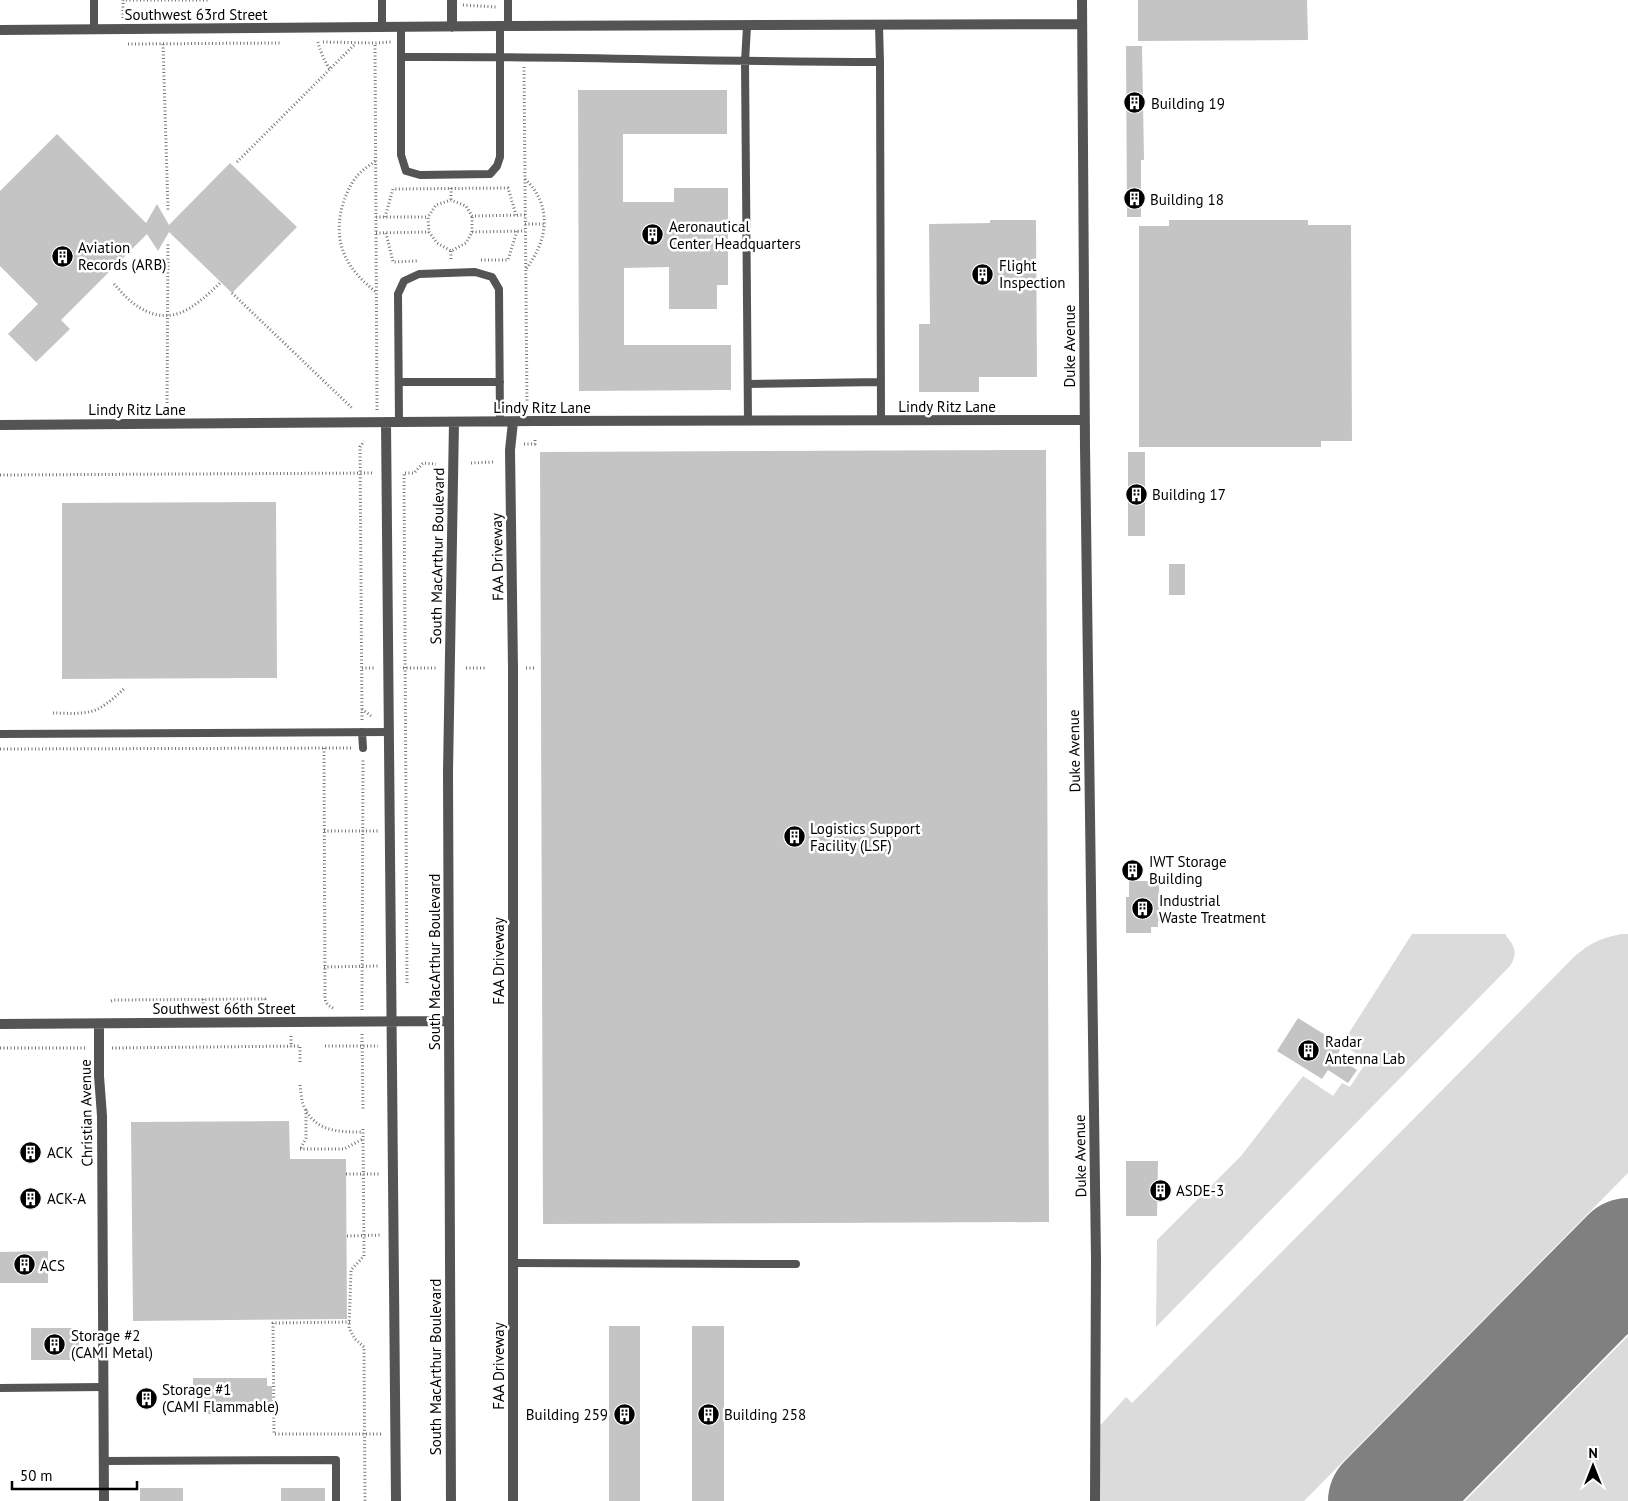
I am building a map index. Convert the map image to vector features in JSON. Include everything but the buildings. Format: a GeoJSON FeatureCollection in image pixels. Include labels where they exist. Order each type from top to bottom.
{"type":"FeatureCollection","features":[{"type":"Feature","properties":{"kind":"street","name":"Duke Avenue"},"geometry":{"type":"LineString","coordinates":[[1082,0],[1084,420],[1096,1259],[1095,1501]]}},
{"type":"Feature","properties":{"kind":"street"},"geometry":{"type":"LineString","coordinates":[[452,2],[452,27]]}},
{"type":"Feature","properties":{"kind":"street","name":"Southwest 63rd Street"},"geometry":{"type":"LineString","coordinates":[[0,30],[1082,24]]}},
{"type":"Feature","properties":{"kind":"street","name":"Lindy Ritz Lane"},"geometry":{"type":"LineString","coordinates":[[0,425],[1084,420]]}},
{"type":"Feature","properties":{"kind":"street"},"geometry":{"type":"LineString","coordinates":[[386,422],[396,1501]]}},
{"type":"Feature","properties":{"kind":"street","name":"South MacArthur Boulevard"},"geometry":{"type":"LineString","coordinates":[[451,1501],[448,772],[454,422]]}},
{"type":"Feature","properties":{"kind":"street","name":"FAA Driveway"},"geometry":{"type":"LineString","coordinates":[[513,422],[510,450],[513,668],[513,1501]]}},
{"type":"Feature","properties":{"kind":"street","name":"Southwest 66th Street"},"geometry":{"type":"LineString","coordinates":[[0,1024],[449,1021]]}},
{"type":"Feature","properties":{"kind":"street","name":"Christian Avenue"},"geometry":{"type":"LineString","coordinates":[[99,1024],[99,1076],[102,1116],[104,1501]]}},
{"type":"Feature","properties":{"kind":"lane"},"geometry":{"type":"LineString","coordinates":[[94,0],[94,30]]}},
{"type":"Feature","properties":{"kind":"lane"},"geometry":{"type":"LineString","coordinates":[[382,0],[382,27]]}},
{"type":"Feature","properties":{"kind":"lane"},"geometry":{"type":"LineString","coordinates":[[401,27],[401,155],[406,171],[420,174],[490,174],[497,166],[500,157],[500,56],[508,4]]}},
{"type":"Feature","properties":{"kind":"lane"},"geometry":{"type":"LineString","coordinates":[[879,25],[881,421]]}},
{"type":"Feature","properties":{"kind":"lane"},"geometry":{"type":"LineString","coordinates":[[747,26],[745,62],[748,421]]}},
{"type":"Feature","properties":{"kind":"lane"},"geometry":{"type":"LineString","coordinates":[[401,57],[500,56],[745,62],[880,62]]}},
{"type":"Feature","properties":{"kind":"lane"},"geometry":{"type":"LineString","coordinates":[[400,422],[398,294],[404,281],[419,274],[475,272],[492,277],[499,289],[500,422]]}},
{"type":"Feature","properties":{"kind":"lane"},"geometry":{"type":"LineString","coordinates":[[399,382],[500,382]]}},
{"type":"Feature","properties":{"kind":"lane"},"geometry":{"type":"LineString","coordinates":[[748,384],[881,382]]}},
{"type":"Feature","properties":{"kind":"lane"},"geometry":{"type":"LineString","coordinates":[[362,732],[363,748]]}},
{"type":"Feature","properties":{"kind":"lane"},"geometry":{"type":"LineString","coordinates":[[0,734],[388,732]]}},
{"type":"Feature","properties":{"kind":"lane"},"geometry":{"type":"LineString","coordinates":[[513,1263],[796,1264]]}},
{"type":"Feature","properties":{"kind":"lane"},"geometry":{"type":"LineString","coordinates":[[0,1388],[103,1387]]}},
{"type":"Feature","properties":{"kind":"lane"},"geometry":{"type":"LineString","coordinates":[[104,1461],[336,1460],[336,1501]]}},
{"type":"Feature","properties":{"kind":"path"},"geometry":{"type":"LineString","coordinates":[[452,2],[471,6],[508,4]]}},
{"type":"Feature","properties":{"kind":"path"},"geometry":{"type":"LineString","coordinates":[[318,42],[319,49],[324,55],[325,65],[330,69]]}},
{"type":"Feature","properties":{"kind":"path"},"geometry":{"type":"LineString","coordinates":[[399,410],[377,410],[375,42],[401,42]]}},
{"type":"Feature","properties":{"kind":"path"},"geometry":{"type":"LineString","coordinates":[[237,162],[356,43]]}},
{"type":"Feature","properties":{"kind":"path"},"geometry":{"type":"LineString","coordinates":[[163,44],[168,210]]}},
{"type":"Feature","properties":{"kind":"path"},"geometry":{"type":"LineString","coordinates":[[524,58],[527,410]]}},
{"type":"Feature","properties":{"kind":"path"},"geometry":{"type":"LineString","coordinates":[[375,160],[358,174],[350,187],[343,205],[339,226],[341,249],[349,264],[361,280],[376,292]]}},
{"type":"Feature","properties":{"kind":"path"},"geometry":{"type":"LineString","coordinates":[[525,178],[534,188],[541,203],[545,224],[542,241],[535,258],[525,270]]}},
{"type":"Feature","properties":{"kind":"path"},"geometry":{"type":"LineString","coordinates":[[385,217],[393,189],[451,188],[508,188],[516,215]]}},
{"type":"Feature","properties":{"kind":"path"},"geometry":{"type":"LineString","coordinates":[[451,188],[451,200]]}},
{"type":"Feature","properties":{"kind":"path"},"geometry":{"type":"LineString","coordinates":[[451,200],[466,206],[472,216],[472,232],[466,243],[450,251],[437,243],[429,232],[428,218],[436,205],[451,200]]}},
{"type":"Feature","properties":{"kind":"path"},"geometry":{"type":"LineString","coordinates":[[472,216],[525,215]]}},
{"type":"Feature","properties":{"kind":"path"},"geometry":{"type":"LineString","coordinates":[[376,218],[428,218]]}},
{"type":"Feature","properties":{"kind":"path"},"geometry":{"type":"LineString","coordinates":[[525,224],[545,224]]}},
{"type":"Feature","properties":{"kind":"path"},"geometry":{"type":"LineString","coordinates":[[472,232],[525,230]]}},
{"type":"Feature","properties":{"kind":"path"},"geometry":{"type":"LineString","coordinates":[[479,260],[508,260],[517,231]]}},
{"type":"Feature","properties":{"kind":"path"},"geometry":{"type":"LineString","coordinates":[[376,233],[429,232]]}},
{"type":"Feature","properties":{"kind":"path"},"geometry":{"type":"LineString","coordinates":[[386,233],[393,262],[422,261]]}},
{"type":"Feature","properties":{"kind":"path"},"geometry":{"type":"LineString","coordinates":[[167,410],[168,244]]}},
{"type":"Feature","properties":{"kind":"path"},"geometry":{"type":"LineString","coordinates":[[450,251],[450,261],[460,260]]}},
{"type":"Feature","properties":{"kind":"path"},"geometry":{"type":"LineString","coordinates":[[114,284],[133,303],[149,312],[167,317],[184,312],[201,302],[220,283]]}},
{"type":"Feature","properties":{"kind":"path"},"geometry":{"type":"LineString","coordinates":[[232,293],[354,410]]}},
{"type":"Feature","properties":{"kind":"path"},"geometry":{"type":"LineString","coordinates":[[524,444],[535,444],[535,438]]}},
{"type":"Feature","properties":{"kind":"path"},"geometry":{"type":"LineString","coordinates":[[362,720],[360,447],[364,440]]}},
{"type":"Feature","properties":{"kind":"path"},"geometry":{"type":"LineString","coordinates":[[471,463],[493,462]]}},
{"type":"Feature","properties":{"kind":"path"},"geometry":{"type":"LineString","coordinates":[[406,984],[404,473],[414,473],[423,463],[436,464]]}},
{"type":"Feature","properties":{"kind":"path"},"geometry":{"type":"LineString","coordinates":[[0,475],[378,473]]}},
{"type":"Feature","properties":{"kind":"path"},"geometry":{"type":"LineString","coordinates":[[362,668],[379,668]]}},
{"type":"Feature","properties":{"kind":"path"},"geometry":{"type":"LineString","coordinates":[[405,668],[437,668]]}},
{"type":"Feature","properties":{"kind":"path"},"geometry":{"type":"LineString","coordinates":[[466,668],[487,668]]}},
{"type":"Feature","properties":{"kind":"path"},"geometry":{"type":"LineString","coordinates":[[52,713],[78,713],[96,710],[125,688]]}},
{"type":"Feature","properties":{"kind":"path"},"geometry":{"type":"LineString","coordinates":[[362,709],[371,716]]}},
{"type":"Feature","properties":{"kind":"path"},"geometry":{"type":"LineString","coordinates":[[324,748],[325,1001],[328,1006],[333,1008]]}},
{"type":"Feature","properties":{"kind":"path"},"geometry":{"type":"LineString","coordinates":[[0,749],[363,748],[362,1109]]}},
{"type":"Feature","properties":{"kind":"path"},"geometry":{"type":"LineString","coordinates":[[324,831],[379,831]]}},
{"type":"Feature","properties":{"kind":"path"},"geometry":{"type":"LineString","coordinates":[[324,967],[380,966]]}},
{"type":"Feature","properties":{"kind":"path"},"geometry":{"type":"LineString","coordinates":[[203,999],[203,1012]]}},
{"type":"Feature","properties":{"kind":"path"},"geometry":{"type":"LineString","coordinates":[[111,1001],[265,999],[265,1008],[274,1008]]}},
{"type":"Feature","properties":{"kind":"path"},"geometry":{"type":"LineString","coordinates":[[291,1036],[291,1047]]}},
{"type":"Feature","properties":{"kind":"path"},"geometry":{"type":"LineString","coordinates":[[111,1048],[300,1046],[300,1064]]}},
{"type":"Feature","properties":{"kind":"path"},"geometry":{"type":"LineString","coordinates":[[325,1046],[378,1046]]}},
{"type":"Feature","properties":{"kind":"path"},"geometry":{"type":"LineString","coordinates":[[0,1048],[87,1048]]}},
{"type":"Feature","properties":{"kind":"path"},"geometry":{"type":"LineString","coordinates":[[300,1085],[303,1103],[318,1124],[337,1132],[363,1131],[364,1256],[351,1270],[349,1328],[364,1347],[365,1501]]}},
{"type":"Feature","properties":{"kind":"path"},"geometry":{"type":"LineString","coordinates":[[306,1108],[306,1138],[300,1149],[344,1149],[363,1139]]}},
{"type":"Feature","properties":{"kind":"path"},"geometry":{"type":"LineString","coordinates":[[346,1174],[379,1174]]}},
{"type":"Feature","properties":{"kind":"path"},"geometry":{"type":"LineString","coordinates":[[346,1236],[382,1235]]}},
{"type":"Feature","properties":{"kind":"path"},"geometry":{"type":"LineString","coordinates":[[350,1322],[273,1323],[274,1434],[382,1434]]}},
{"type":"Feature","properties":{"kind":"shaded area"},"geometry":{"type":"Polygon","coordinates":[[[1412,934],[1506,934],[1512,943],[1515,954],[1510,966],[1156,1327],[1157,1240],[1241,1156],[1303,1076],[1333,1096],[1342,1083],[1350,1087],[1367,1061],[1342,1044],[1412,934]]]}},
{"type":"Feature","properties":{"kind":"shaded area"},"geometry":{"type":"Polygon","coordinates":[[[1621,934],[1628,934],[1628,1173],[1304,1501],[1095,1501],[1095,1431],[1126,1397],[1132,1403],[1575,956],[1596,942],[1621,934]]]}},
{"type":"Feature","properties":{"kind":"shaded area"},"geometry":{"type":"Polygon","coordinates":[[[1628,1336],[1628,1501],[1465,1501],[1628,1336]]]}},
{"type":"Feature","properties":{"kind":"runway"},"geometry":{"type":"LineString","coordinates":[[1384,1501],[1628,1254]]}},
{"type":"Feature","properties":{"kind":"place","name":"Building 19"},"geometry":{"type":"Point","coordinates":[1135,103]}},
{"type":"Feature","properties":{"kind":"place","name":"Building 18"},"geometry":{"type":"Point","coordinates":[1134,199]}},
{"type":"Feature","properties":{"kind":"place","name":"Aeronautical Center Headquarters"},"geometry":{"type":"Point","coordinates":[653,235]}},
{"type":"Feature","properties":{"kind":"place","name":"Aviation Records (ARB)"},"geometry":{"type":"Point","coordinates":[62,256]}},
{"type":"Feature","properties":{"kind":"place","name":"Flight Inspection"},"geometry":{"type":"Point","coordinates":[983,274]}},
{"type":"Feature","properties":{"kind":"place","name":"Building 17"},"geometry":{"type":"Point","coordinates":[1136,494]}},
{"type":"Feature","properties":{"kind":"place","name":"Logistics Support Facility (LSF)"},"geometry":{"type":"Point","coordinates":[794,837]}},
{"type":"Feature","properties":{"kind":"place","name":"IWT Storage Building"},"geometry":{"type":"Point","coordinates":[1133,870]}},
{"type":"Feature","properties":{"kind":"place","name":"Industrial Waste Treatment"},"geometry":{"type":"Point","coordinates":[1143,909]}},
{"type":"Feature","properties":{"kind":"place","name":"Radar Antenna Lab"},"geometry":{"type":"Point","coordinates":[1309,1050]}},
{"type":"Feature","properties":{"kind":"place","name":"ACK"},"geometry":{"type":"Point","coordinates":[31,1152]}},
{"type":"Feature","properties":{"kind":"place","name":"ASDE-3"},"geometry":{"type":"Point","coordinates":[1160,1190]}},
{"type":"Feature","properties":{"kind":"place","name":"ACK-A"},"geometry":{"type":"Point","coordinates":[31,1198]}},
{"type":"Feature","properties":{"kind":"place","name":"ACS"},"geometry":{"type":"Point","coordinates":[24,1265]}},
{"type":"Feature","properties":{"kind":"place","name":"Storage #2 (CAMI Metal)"},"geometry":{"type":"Point","coordinates":[55,1344]}},
{"type":"Feature","properties":{"kind":"place","name":"Storage #1 (CAMI Flammable)"},"geometry":{"type":"Point","coordinates":[146,1398]}},
{"type":"Feature","properties":{"kind":"place","name":"Building 259"},"geometry":{"type":"Point","coordinates":[624,1414]}},
{"type":"Feature","properties":{"kind":"place","name":"Building 258"},"geometry":{"type":"Point","coordinates":[708,1414]}}]}
